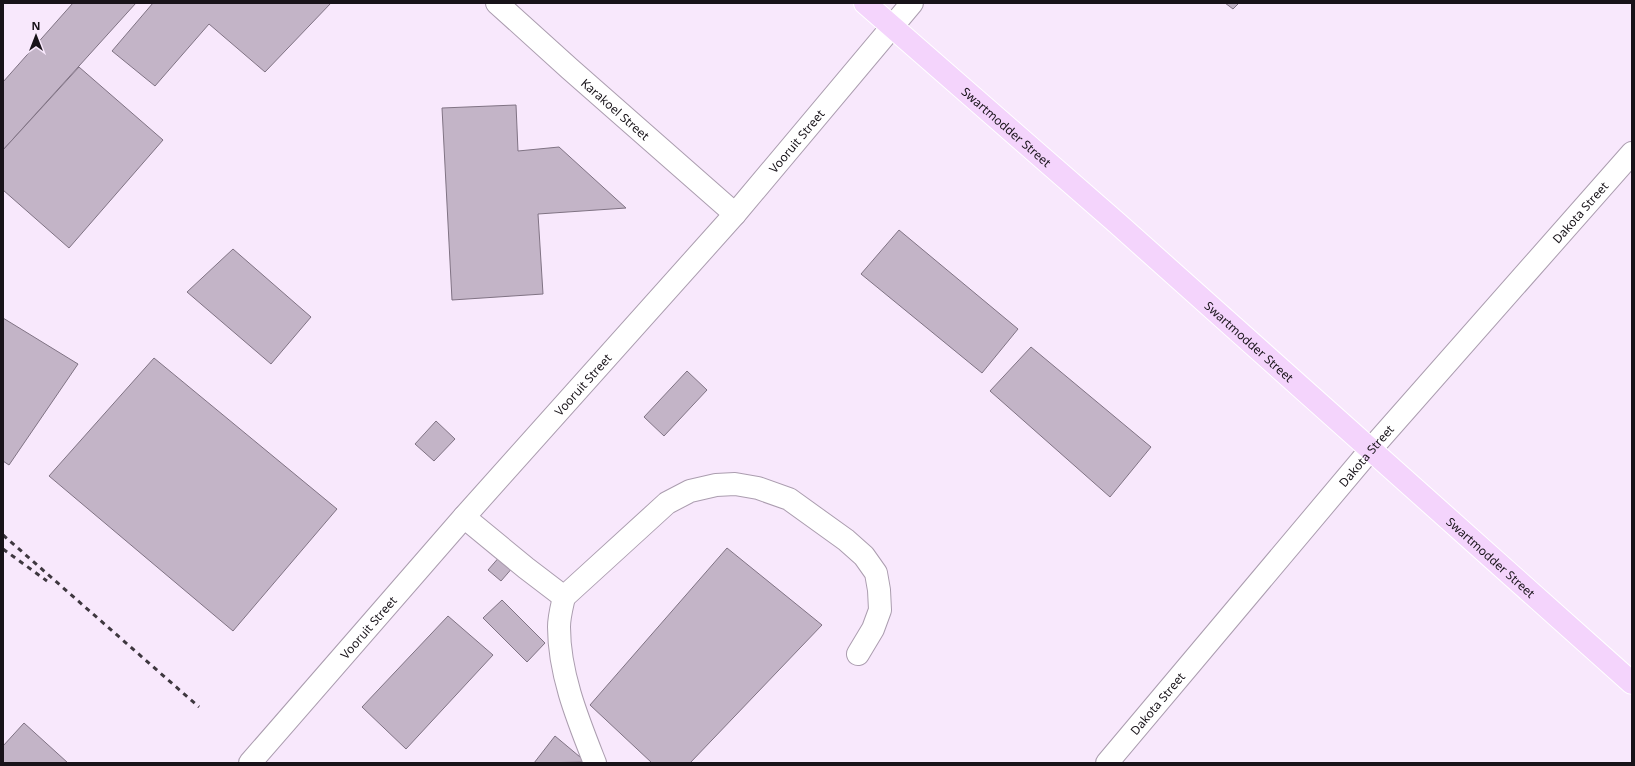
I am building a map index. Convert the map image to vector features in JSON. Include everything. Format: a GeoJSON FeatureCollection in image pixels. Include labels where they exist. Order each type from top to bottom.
{"type":"FeatureCollection","features":[{"type":"Feature","properties":{"kind":"main road","name":"Swartmodder Street"},"geometry":{"type":"LineString","coordinates":[[865,3],[1123,228],[1632,683]]}},
{"type":"Feature","properties":{"kind":"street","name":"Karakoel Street"},"geometry":{"type":"LineString","coordinates":[[497,3],[735,214]]}},
{"type":"Feature","properties":{"kind":"street","name":"Vooruit Street"},"geometry":{"type":"LineString","coordinates":[[250,763],[464,517],[735,214],[912,3]]}},
{"type":"Feature","properties":{"kind":"street","name":"Dakota Street"},"geometry":{"type":"LineString","coordinates":[[1107,763],[1371,449],[1632,153]]}},
{"type":"Feature","properties":{"kind":"street"},"geometry":{"type":"LineString","coordinates":[[595,763],[565,676],[561,655],[559,625],[564,596],[667,503],[690,491],[716,485],[735,484],[758,488],[789,499],[846,540],[864,556],[876,573],[880,590],[880,610],[873,629],[858,654]]}},
{"type":"Feature","properties":{"kind":"street"},"geometry":{"type":"LineString","coordinates":[[464,517],[526,568],[564,596]]}},
{"type":"Feature","properties":{"kind":"building"},"geometry":{"type":"Polygon","coordinates":[[[73,3],[136,3],[3,150],[3,82],[73,3]]]}},
{"type":"Feature","properties":{"kind":"building"},"geometry":{"type":"Polygon","coordinates":[[[153,3],[331,3],[265,72],[209,24],[155,86],[112,51],[153,3]]]}},
{"type":"Feature","properties":{"kind":"building"},"geometry":{"type":"Polygon","coordinates":[[[1225,3],[1239,3],[1233,9],[1225,3]]]}},
{"type":"Feature","properties":{"kind":"building"},"geometry":{"type":"Polygon","coordinates":[[[79,67],[163,140],[69,248],[3,190],[3,150],[79,67]]]}},
{"type":"Feature","properties":{"kind":"building"},"geometry":{"type":"Polygon","coordinates":[[[516,105],[518,151],[559,147],[626,208],[538,214],[543,294],[452,300],[442,108],[516,105]]]}},
{"type":"Feature","properties":{"kind":"building"},"geometry":{"type":"Polygon","coordinates":[[[899,230],[1018,329],[982,373],[861,274],[899,230]]]}},
{"type":"Feature","properties":{"kind":"building"},"geometry":{"type":"Polygon","coordinates":[[[233,249],[311,317],[271,364],[187,292],[233,249]]]}},
{"type":"Feature","properties":{"kind":"building"},"geometry":{"type":"Polygon","coordinates":[[[3,318],[78,364],[9,465],[3,461],[3,318]]]}},
{"type":"Feature","properties":{"kind":"building"},"geometry":{"type":"Polygon","coordinates":[[[1031,347],[1151,447],[1110,497],[990,391],[1031,347]]]}},
{"type":"Feature","properties":{"kind":"building"},"geometry":{"type":"Polygon","coordinates":[[[154,358],[337,509],[233,631],[49,476],[154,358]]]}},
{"type":"Feature","properties":{"kind":"building"},"geometry":{"type":"Polygon","coordinates":[[[687,371],[707,390],[664,436],[644,417],[687,371]]]}},
{"type":"Feature","properties":{"kind":"building"},"geometry":{"type":"Polygon","coordinates":[[[436,421],[455,439],[434,461],[415,444],[436,421]]]}},
{"type":"Feature","properties":{"kind":"building"},"geometry":{"type":"Polygon","coordinates":[[[727,548],[822,625],[690,763],[652,763],[590,705],[727,548]]]}},
{"type":"Feature","properties":{"kind":"building"},"geometry":{"type":"Polygon","coordinates":[[[501,555],[514,566],[501,581],[488,570],[501,555]]]}},
{"type":"Feature","properties":{"kind":"building"},"geometry":{"type":"Polygon","coordinates":[[[502,600],[545,643],[527,662],[483,618],[502,600]]]}},
{"type":"Feature","properties":{"kind":"building"},"geometry":{"type":"Polygon","coordinates":[[[448,616],[493,655],[406,749],[362,707],[448,616]]]}},
{"type":"Feature","properties":{"kind":"building"},"geometry":{"type":"Polygon","coordinates":[[[24,723],[68,763],[3,763],[3,746],[24,723]]]}},
{"type":"Feature","properties":{"kind":"building"},"geometry":{"type":"Polygon","coordinates":[[[555,736],[586,762],[534,763],[555,736]]]}},
{"type":"Feature","properties":{"kind":"railway"},"geometry":{"type":"LineString","coordinates":[[3,535],[199,707]]}},
{"type":"Feature","properties":{"kind":"railway"},"geometry":{"type":"LineString","coordinates":[[3,549],[47,581]]}}]}
